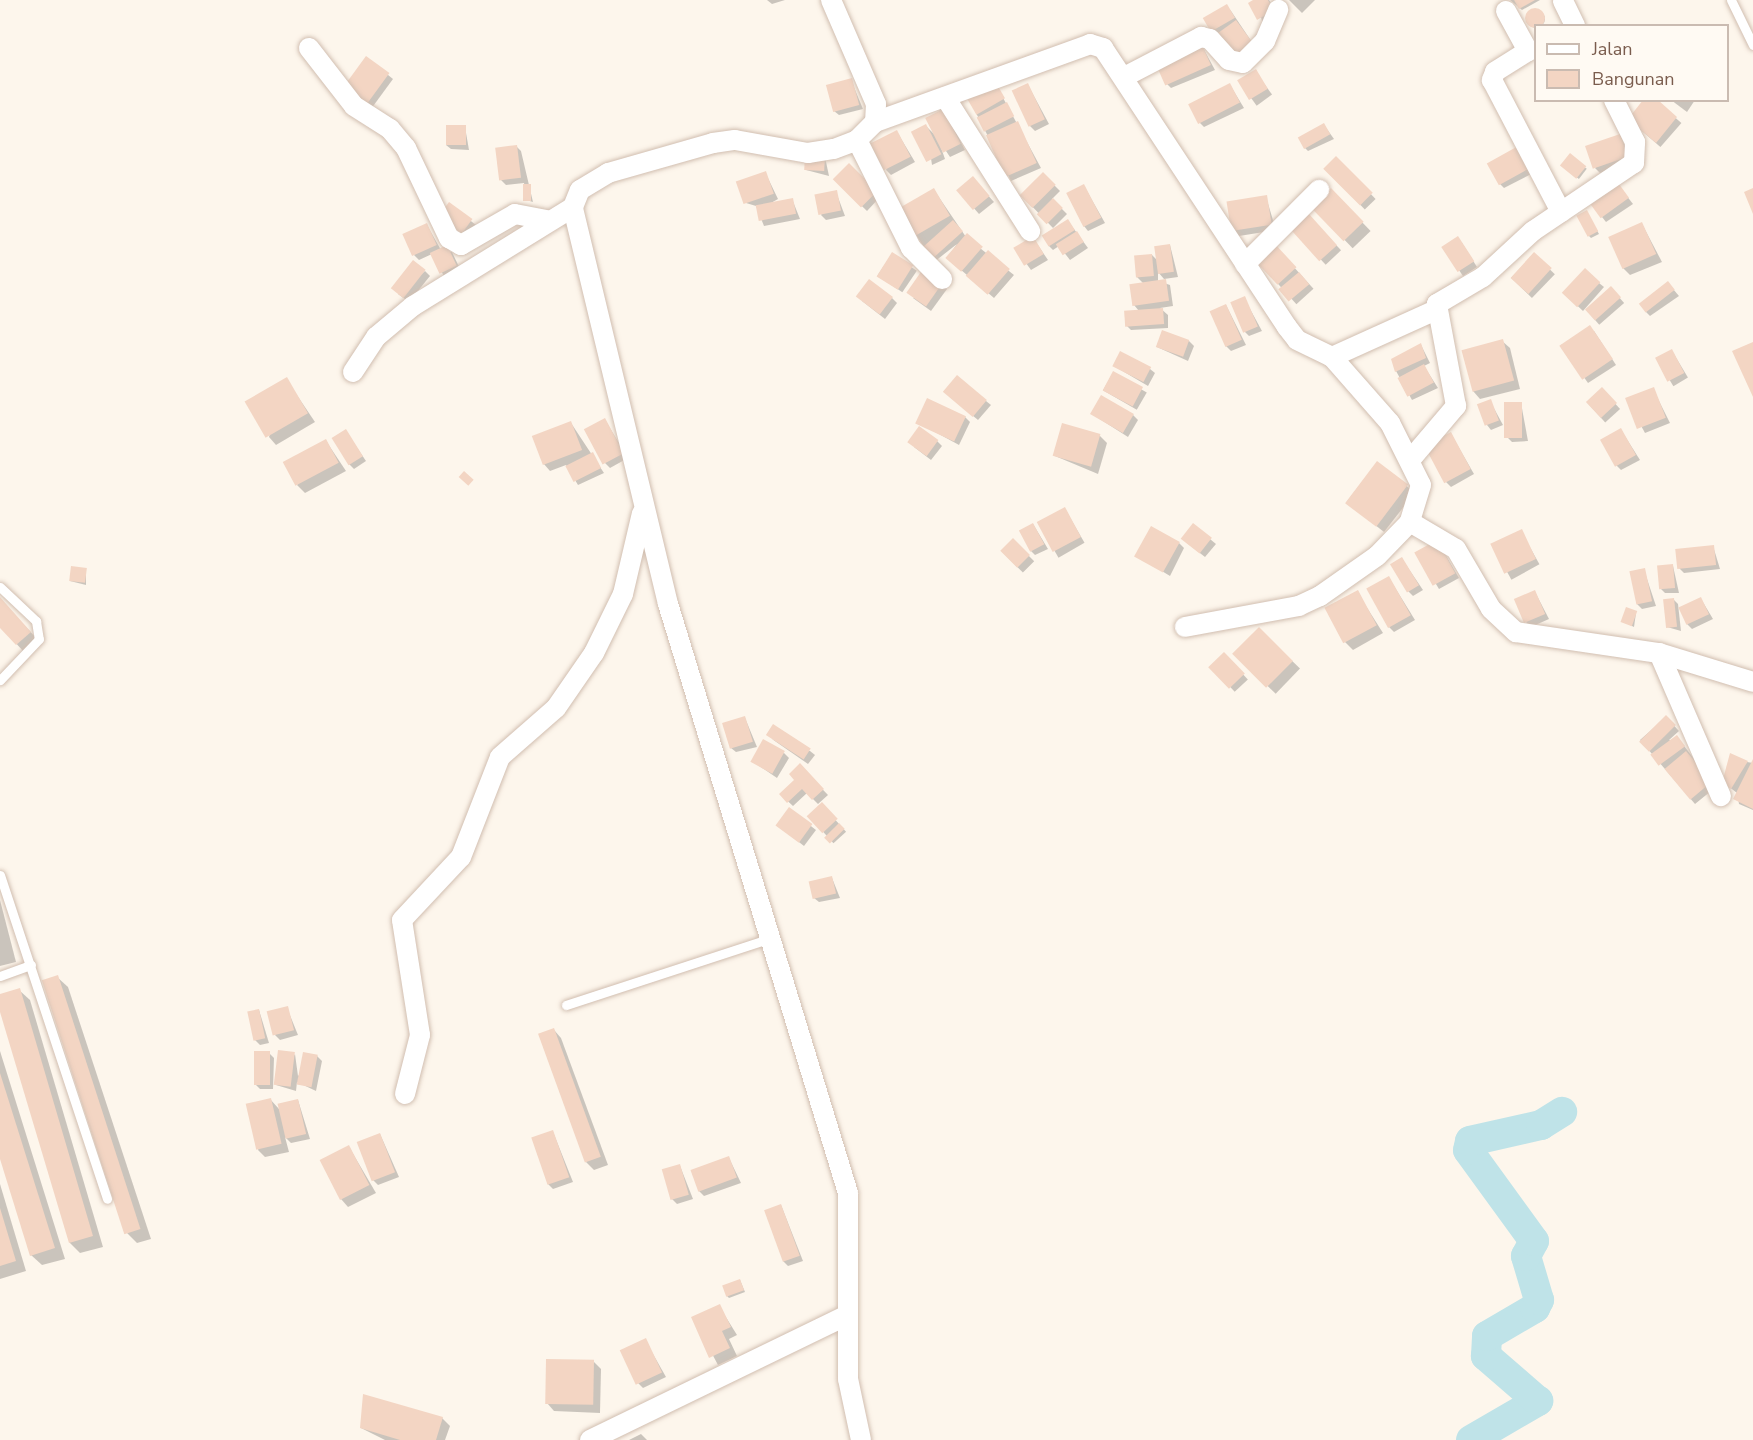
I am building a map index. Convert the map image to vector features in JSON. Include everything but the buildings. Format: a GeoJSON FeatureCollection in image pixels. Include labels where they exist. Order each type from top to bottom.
{"type":"FeatureCollection","features":[{"type":"Feature","properties":{"kind":"street"},"geometry":{"type":"LineString","coordinates":[[831,0],[876,104],[875,122]]}},
{"type":"Feature","properties":{"kind":"street"},"geometry":{"type":"LineString","coordinates":[[1563,1],[1574,24]]}},
{"type":"Feature","properties":{"kind":"street"},"geometry":{"type":"LineString","coordinates":[[1126,76],[1201,37],[1229,60],[1243,63],[1265,41],[1278,10]]}},
{"type":"Feature","properties":{"kind":"street"},"geometry":{"type":"LineString","coordinates":[[1506,11],[1528,51],[1495,72],[1492,80],[1562,212]]}},
{"type":"Feature","properties":{"kind":"street"},"geometry":{"type":"LineString","coordinates":[[353,372],[376,337],[413,306],[546,220],[573,207],[591,179],[712,143],[735,140],[808,153],[857,140],[875,122],[1090,44],[1107,51],[1126,76],[1245,264],[1297,340],[1332,357],[1390,423],[1411,459],[1422,496],[1410,522],[1377,556],[1320,596],[1299,606],[1185,627]]}},
{"type":"Feature","properties":{"kind":"street"},"geometry":{"type":"LineString","coordinates":[[309,48],[354,106],[390,129],[406,148],[448,238],[461,245],[515,214],[546,220]]}},
{"type":"Feature","properties":{"kind":"street"},"geometry":{"type":"LineString","coordinates":[[945,96],[1030,231]]}},
{"type":"Feature","properties":{"kind":"street"},"geometry":{"type":"LineString","coordinates":[[1332,357],[1436,310],[1562,212],[1636,160],[1635,142],[1615,102]]}},
{"type":"Feature","properties":{"kind":"street"},"geometry":{"type":"LineString","coordinates":[[857,140],[910,248],[942,279]]}},
{"type":"Feature","properties":{"kind":"street"},"geometry":{"type":"LineString","coordinates":[[1245,264],[1319,190]]}},
{"type":"Feature","properties":{"kind":"street"},"geometry":{"type":"LineString","coordinates":[[573,207],[668,604],[773,937],[848,1193],[851,1245],[845,1316],[849,1379],[861,1440]]}},
{"type":"Feature","properties":{"kind":"street"},"geometry":{"type":"LineString","coordinates":[[1411,459],[1456,406],[1436,310]]}},
{"type":"Feature","properties":{"kind":"street"},"geometry":{"type":"LineString","coordinates":[[405,1094],[420,1035],[402,920],[461,857],[500,758],[556,708],[594,653],[630,575],[644,502]]}},
{"type":"Feature","properties":{"kind":"street"},"geometry":{"type":"LineString","coordinates":[[1410,522],[1456,549],[1491,609],[1516,632],[1659,653],[1753,682]]}},
{"type":"Feature","properties":{"kind":"street"},"geometry":{"type":"LineString","coordinates":[[1659,653],[1721,796]]}},
{"type":"Feature","properties":{"kind":"street"},"geometry":{"type":"LineString","coordinates":[[590,1440],[845,1316]]}},
{"type":"Feature","properties":{"kind":"lane"},"geometry":{"type":"LineString","coordinates":[[1731,0],[1753,45]]}},
{"type":"Feature","properties":{"kind":"lane"},"geometry":{"type":"LineString","coordinates":[[0,587],[36,621],[39,639],[0,680]]}},
{"type":"Feature","properties":{"kind":"lane"},"geometry":{"type":"LineString","coordinates":[[0,875],[106,1199]]}},
{"type":"Feature","properties":{"kind":"lane"},"geometry":{"type":"LineString","coordinates":[[566,1005],[773,937]]}},
{"type":"Feature","properties":{"kind":"lane"},"geometry":{"type":"LineString","coordinates":[[0,976],[31,965]]}},
{"type":"Feature","properties":{"kind":"waterway"},"geometry":{"type":"LineString","coordinates":[[1471,1440],[1538,1401],[1486,1356],[1487,1336],[1535,1308],[1539,1300],[1526,1256],[1534,1241],[1468,1150],[1470,1141],[1541,1125],[1562,1112]]}}]}
